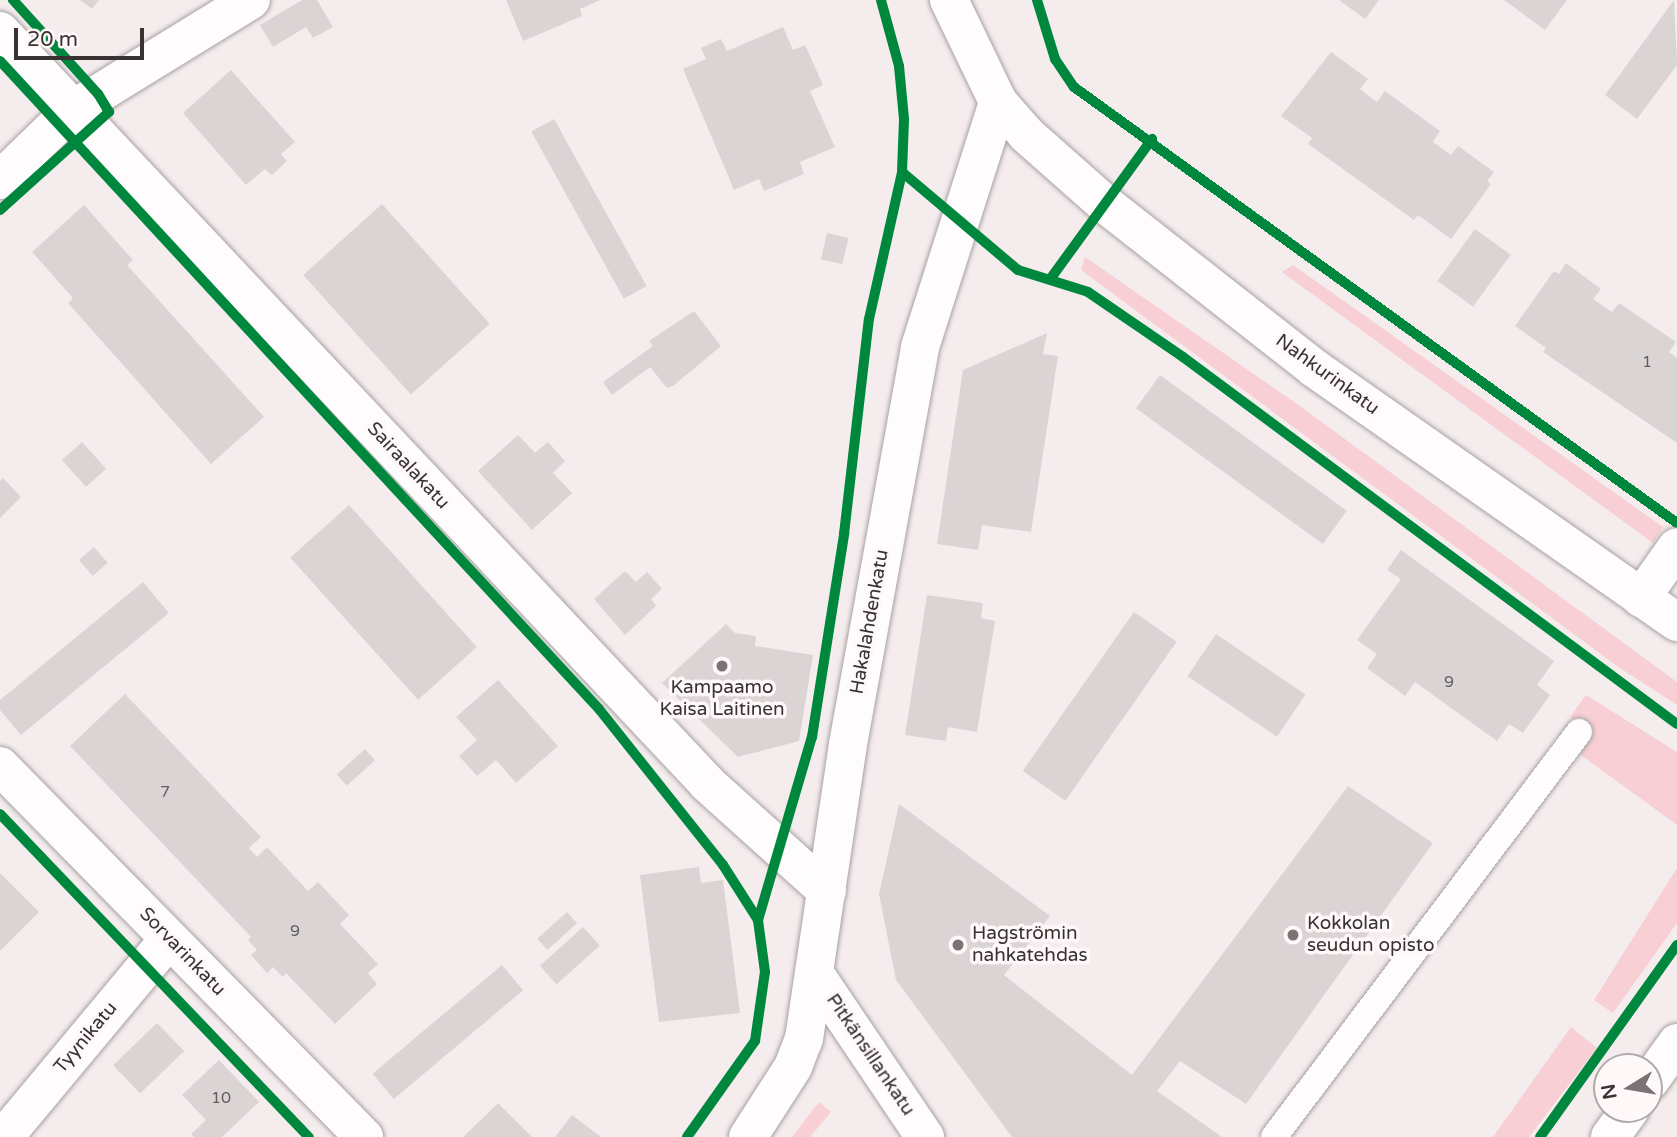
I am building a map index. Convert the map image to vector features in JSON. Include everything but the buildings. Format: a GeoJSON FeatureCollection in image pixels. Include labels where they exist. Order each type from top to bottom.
{"type":"FeatureCollection","features":[{"type":"Feature","properties":{"kind":"street"},"geometry":{"type":"LineString","coordinates":[[0,180],[72,110],[251,0]]}},
{"type":"Feature","properties":{"kind":"street","name":"Nahkurinkatu"},"geometry":{"type":"LineString","coordinates":[[949,0],[998,102],[1027,135],[1105,204],[1314,368],[1677,622]]}},
{"type":"Feature","properties":{"kind":"street","name":"Sairaalakatu"},"geometry":{"type":"LineString","coordinates":[[0,31],[708,784],[827,891]]}},
{"type":"Feature","properties":{"kind":"street","name":"Hakalahdenkatu"},"geometry":{"type":"LineString","coordinates":[[748,1137],[793,1067],[804,1039],[816,974],[848,744],[920,347],[998,102]]}},
{"type":"Feature","properties":{"kind":"street"},"geometry":{"type":"LineString","coordinates":[[1641,598],[1677,547]]}},
{"type":"Feature","properties":{"kind":"street","name":"Sorvarinkatu"},"geometry":{"type":"LineString","coordinates":[[0,766],[364,1137]]}},
{"type":"Feature","properties":{"kind":"street","name":"Tyynikatu"},"geometry":{"type":"LineString","coordinates":[[4,1137],[169,939]]}},
{"type":"Feature","properties":{"kind":"street","name":"Pitkänsillankatu"},"geometry":{"type":"LineString","coordinates":[[816,974],[925,1137]]}},
{"type":"Feature","properties":{"kind":"street"},"geometry":{"type":"LineString","coordinates":[[1663,1063],[1677,1043]]}},
{"type":"Feature","properties":{"kind":"lane"},"geometry":{"type":"LineString","coordinates":[[1274,1137],[1579,732]]}},
{"type":"Feature","properties":{"kind":"shaded area"},"geometry":{"type":"Polygon","coordinates":[[[1085,257],[1297,404],[1677,682],[1677,705],[1617,666],[1081,270],[1085,257]]]}},
{"type":"Feature","properties":{"kind":"shaded area"},"geometry":{"type":"Polygon","coordinates":[[[1293,265],[1663,527],[1653,543],[1282,272],[1293,265]]]}},
{"type":"Feature","properties":{"kind":"shaded area"},"geometry":{"type":"Polygon","coordinates":[[[1586,695],[1677,752],[1677,825],[1577,752],[1591,730],[1570,717],[1586,695]]]}},
{"type":"Feature","properties":{"kind":"shaded area"},"geometry":{"type":"Polygon","coordinates":[[[1677,868],[1677,923],[1613,1013],[1594,1000],[1677,868]]]}},
{"type":"Feature","properties":{"kind":"shaded area"},"geometry":{"type":"Polygon","coordinates":[[[1571,1027],[1597,1048],[1529,1137],[1493,1137],[1571,1027]]]}},
{"type":"Feature","properties":{"kind":"shaded area"},"geometry":{"type":"Polygon","coordinates":[[[819,1102],[831,1112],[810,1137],[792,1137],[819,1102]]]}},
{"type":"Feature","properties":{"kind":"cycle path"},"geometry":{"type":"LineString","coordinates":[[0,210],[109,112],[98,94],[13,0]]}},
{"type":"Feature","properties":{"kind":"cycle path"},"geometry":{"type":"LineString","coordinates":[[687,1137],[755,1041],[765,972],[758,920],[812,737],[844,534],[869,319],[902,172],[904,119],[899,66],[881,0]]}},
{"type":"Feature","properties":{"kind":"cycle path"},"geometry":{"type":"LineString","coordinates":[[1037,0],[1055,59],[1074,87],[1677,523]]}},
{"type":"Feature","properties":{"kind":"cycle path"},"geometry":{"type":"LineString","coordinates":[[0,61],[599,709],[723,865],[758,920]]}},
{"type":"Feature","properties":{"kind":"cycle path"},"geometry":{"type":"LineString","coordinates":[[1051,278],[1152,139]]}},
{"type":"Feature","properties":{"kind":"cycle path"},"geometry":{"type":"LineString","coordinates":[[902,172],[1018,270],[1088,292],[1183,357],[1677,724]]}},
{"type":"Feature","properties":{"kind":"cycle path"},"geometry":{"type":"LineString","coordinates":[[0,814],[309,1137]]}},
{"type":"Feature","properties":{"kind":"cycle path"},"geometry":{"type":"LineString","coordinates":[[1540,1137],[1677,945]]}},
{"type":"Feature","properties":{"kind":"place","name":"Kampaamo Kaisa Laitinen"},"geometry":{"type":"Point","coordinates":[722,666]}},
{"type":"Feature","properties":{"kind":"place","name":"Kokkolan seudun opisto"},"geometry":{"type":"Point","coordinates":[1293,935]}},
{"type":"Feature","properties":{"kind":"place","name":"Hagströmin nahkatehdas"},"geometry":{"type":"Point","coordinates":[958,945]}}]}
